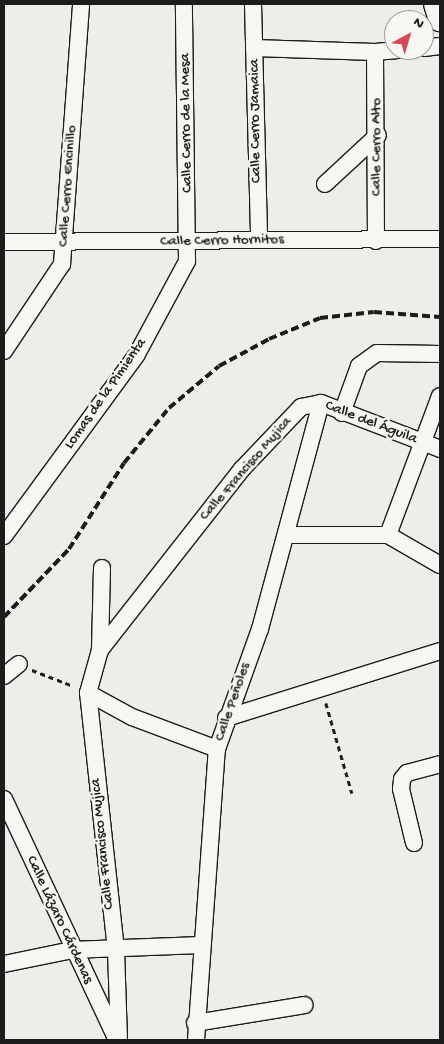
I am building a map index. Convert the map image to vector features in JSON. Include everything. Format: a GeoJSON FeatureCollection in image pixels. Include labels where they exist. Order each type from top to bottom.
{"type":"FeatureCollection","features":[{"type":"Feature","properties":{"kind":"main road"},"geometry":{"type":"LineString","coordinates":[[435,4],[440,20]]}},
{"type":"Feature","properties":{"kind":"street","name":"Calle Cerro Encinillo"},"geometry":{"type":"LineString","coordinates":[[4,351],[62,264],[82,4]]}},
{"type":"Feature","properties":{"kind":"street","name":"Calle Cerro de la Mesa"},"geometry":{"type":"LineString","coordinates":[[184,4],[190,243]]}},
{"type":"Feature","properties":{"kind":"street","name":"Calle Cerro Jamaica"},"geometry":{"type":"LineString","coordinates":[[253,4],[259,239]]}},
{"type":"Feature","properties":{"kind":"street"},"geometry":{"type":"LineString","coordinates":[[254,48],[384,51]]}},
{"type":"Feature","properties":{"kind":"street","name":"Calle Cerro Alto"},"geometry":{"type":"LineString","coordinates":[[375,52],[378,135],[376,241]]}},
{"type":"Feature","properties":{"kind":"street"},"geometry":{"type":"LineString","coordinates":[[325,184],[378,135]]}},
{"type":"Feature","properties":{"kind":"street","name":"Calle Cerro Hornitos"},"geometry":{"type":"LineString","coordinates":[[4,242],[190,243],[259,239],[376,241],[440,239]]}},
{"type":"Feature","properties":{"kind":"street","name":"Lomas de la Pimienta"},"geometry":{"type":"LineString","coordinates":[[4,536],[137,354],[187,261],[190,243]]}},
{"type":"Feature","properties":{"kind":"street"},"geometry":{"type":"LineString","coordinates":[[342,413],[358,366],[377,353],[440,354]]}},
{"type":"Feature","properties":{"kind":"street"},"geometry":{"type":"LineString","coordinates":[[388,535],[420,443],[440,396]]}},
{"type":"Feature","properties":{"kind":"street","name":"Calle del Águila"},"geometry":{"type":"LineString","coordinates":[[301,406],[321,403],[342,413],[440,449]]}},
{"type":"Feature","properties":{"kind":"street","name":"Calle Peñoles"},"geometry":{"type":"LineString","coordinates":[[196,1040],[195,1024],[200,945],[217,749],[226,718],[260,629],[321,403]]}},
{"type":"Feature","properties":{"kind":"street","name":"Calle Francisco Mujica"},"geometry":{"type":"LineString","coordinates":[[100,650],[242,469],[301,406]]}},
{"type":"Feature","properties":{"kind":"street"},"geometry":{"type":"LineString","coordinates":[[286,536],[388,535],[440,565]]}},
{"type":"Feature","properties":{"kind":"street","name":"Calle Francisco Mujica"},"geometry":{"type":"LineString","coordinates":[[102,568],[100,650],[88,693],[116,950],[118,1040]]}},
{"type":"Feature","properties":{"kind":"street"},"geometry":{"type":"LineString","coordinates":[[226,718],[440,651]]}},
{"type":"Feature","properties":{"kind":"street"},"geometry":{"type":"LineString","coordinates":[[4,676],[19,664]]}},
{"type":"Feature","properties":{"kind":"street"},"geometry":{"type":"LineString","coordinates":[[88,693],[132,717],[217,749]]}},
{"type":"Feature","properties":{"kind":"street"},"geometry":{"type":"LineString","coordinates":[[414,843],[401,790],[402,779],[407,773],[440,764]]}},
{"type":"Feature","properties":{"kind":"street","name":"Calle Lázaro Cárdenas"},"geometry":{"type":"LineString","coordinates":[[4,799],[72,950],[118,1040]]}},
{"type":"Feature","properties":{"kind":"street"},"geometry":{"type":"LineString","coordinates":[[4,964],[72,950],[116,950],[200,945]]}},
{"type":"Feature","properties":{"kind":"street"},"geometry":{"type":"LineString","coordinates":[[195,1024],[305,1004]]}},
{"type":"Feature","properties":{"kind":"path"},"geometry":{"type":"LineString","coordinates":[[19,664],[88,693]]}},
{"type":"Feature","properties":{"kind":"path"},"geometry":{"type":"LineString","coordinates":[[322,689],[352,793]]}},
{"type":"Feature","properties":{"kind":"railway"},"geometry":{"type":"LineString","coordinates":[[4,617],[69,549],[124,463],[169,408],[219,366],[269,339],[320,318],[374,312],[440,317]]}}]}
